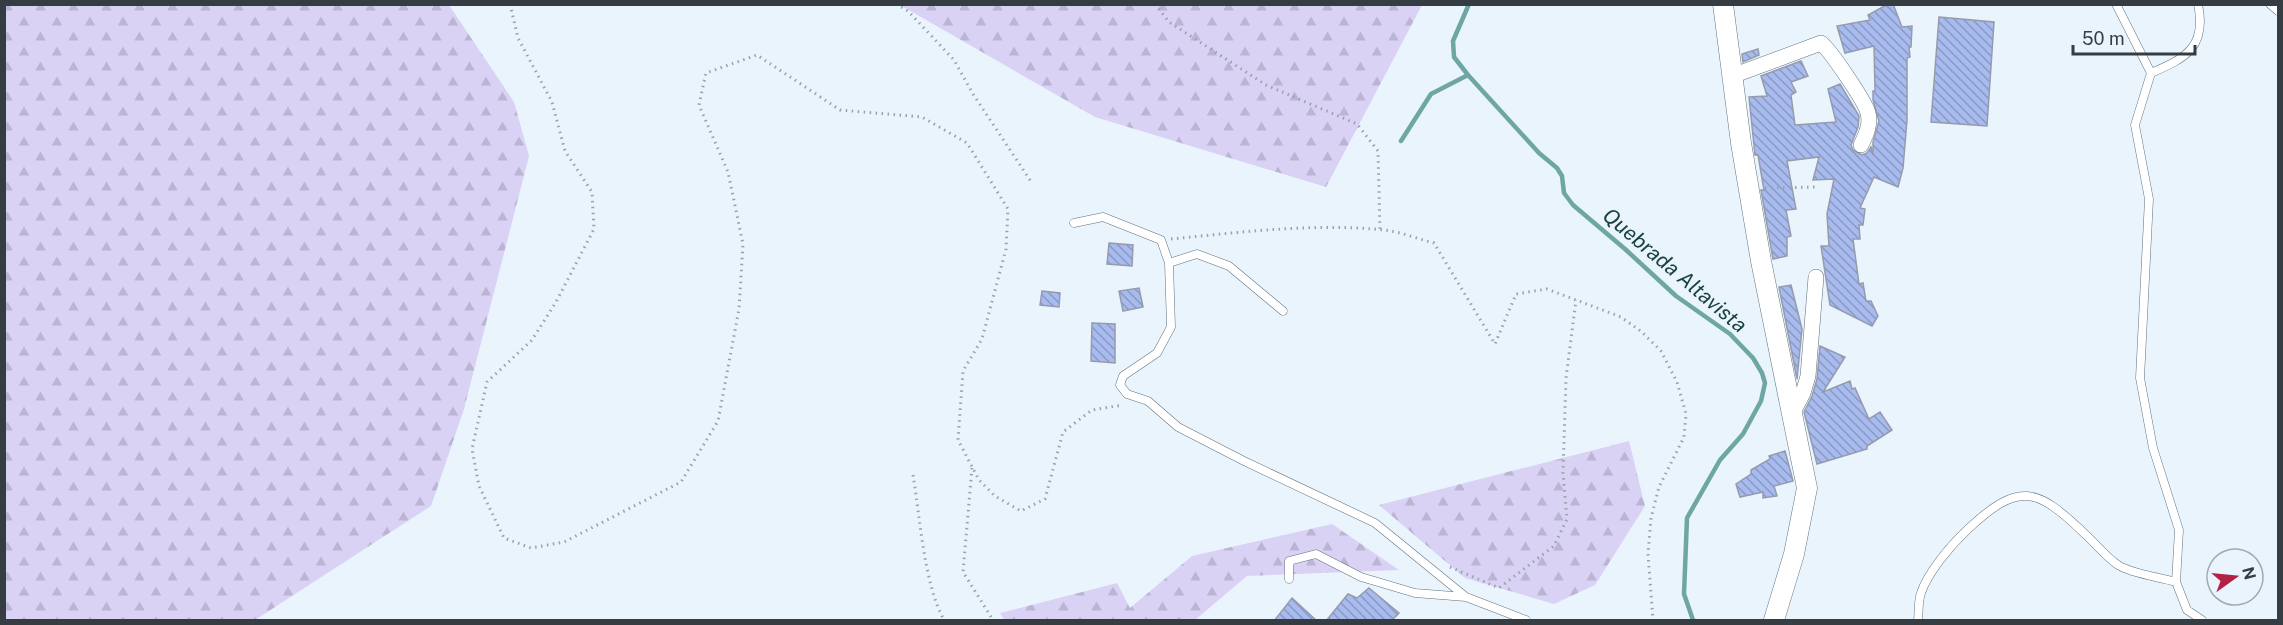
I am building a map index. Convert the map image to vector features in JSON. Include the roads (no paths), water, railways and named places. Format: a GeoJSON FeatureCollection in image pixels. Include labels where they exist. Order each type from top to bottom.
{"type":"FeatureCollection","features":[{"type":"Feature","properties":{"kind":"street"},"geometry":{"type":"LineString","coordinates":[[1723,4],[1761,261],[1806,488],[1794,554],[1774,621]]}},
{"type":"Feature","properties":{"kind":"street"},"geometry":{"type":"LineString","coordinates":[[1732,76],[1821,43],[1846,75],[1868,113],[1868,130],[1861,144]]}},
{"type":"Feature","properties":{"kind":"street"},"geometry":{"type":"LineString","coordinates":[[1792,414],[1803,393],[1808,376],[1816,277]]}},
{"type":"Feature","properties":{"kind":"lane"},"geometry":{"type":"LineString","coordinates":[[2116,4],[2151,73],[2135,125],[2149,199],[2140,378],[2153,448],[2179,530],[2176,582],[2187,610],[2202,621]]}},
{"type":"Feature","properties":{"kind":"lane"},"geometry":{"type":"LineString","coordinates":[[2151,73],[2179,61],[2193,50],[2200,33],[2199,4]]}},
{"type":"Feature","properties":{"kind":"lane"},"geometry":{"type":"LineString","coordinates":[[2270,4],[2278,11]]}},
{"type":"Feature","properties":{"kind":"lane"},"geometry":{"type":"LineString","coordinates":[[1074,223],[1103,217],[1161,240],[1169,262],[1171,327],[1157,353],[1123,376],[1120,385],[1127,394],[1149,401],[1178,427],[1375,523],[1466,597]]}},
{"type":"Feature","properties":{"kind":"lane"},"geometry":{"type":"LineString","coordinates":[[1169,262],[1197,254],[1229,266],[1283,311]]}},
{"type":"Feature","properties":{"kind":"lane"},"geometry":{"type":"LineString","coordinates":[[1918,621],[1921,593],[1935,568],[1957,540],[1977,520],[2018,495],[2031,495],[2047,501],[2087,535],[2101,552],[2121,567],[2176,582]]}},
{"type":"Feature","properties":{"kind":"lane"},"geometry":{"type":"LineString","coordinates":[[1289,579],[1289,561],[1316,554],[1361,577],[1415,593],[1466,597],[1514,614],[1526,621]]}},
{"type":"Feature","properties":{"kind":"waterway","name":"Quebrada Altavista"},"geometry":{"type":"LineString","coordinates":[[1469,4],[1453,41],[1454,57],[1468,75],[1539,153],[1557,168],[1562,176],[1564,193],[1573,205],[1676,296],[1730,334],[1753,358],[1762,373],[1765,383],[1761,401],[1743,434],[1720,460],[1687,518],[1684,594],[1693,620]]}},
{"type":"Feature","properties":{"kind":"waterway"},"geometry":{"type":"LineString","coordinates":[[1401,141],[1431,94],[1468,75]]}}]}
